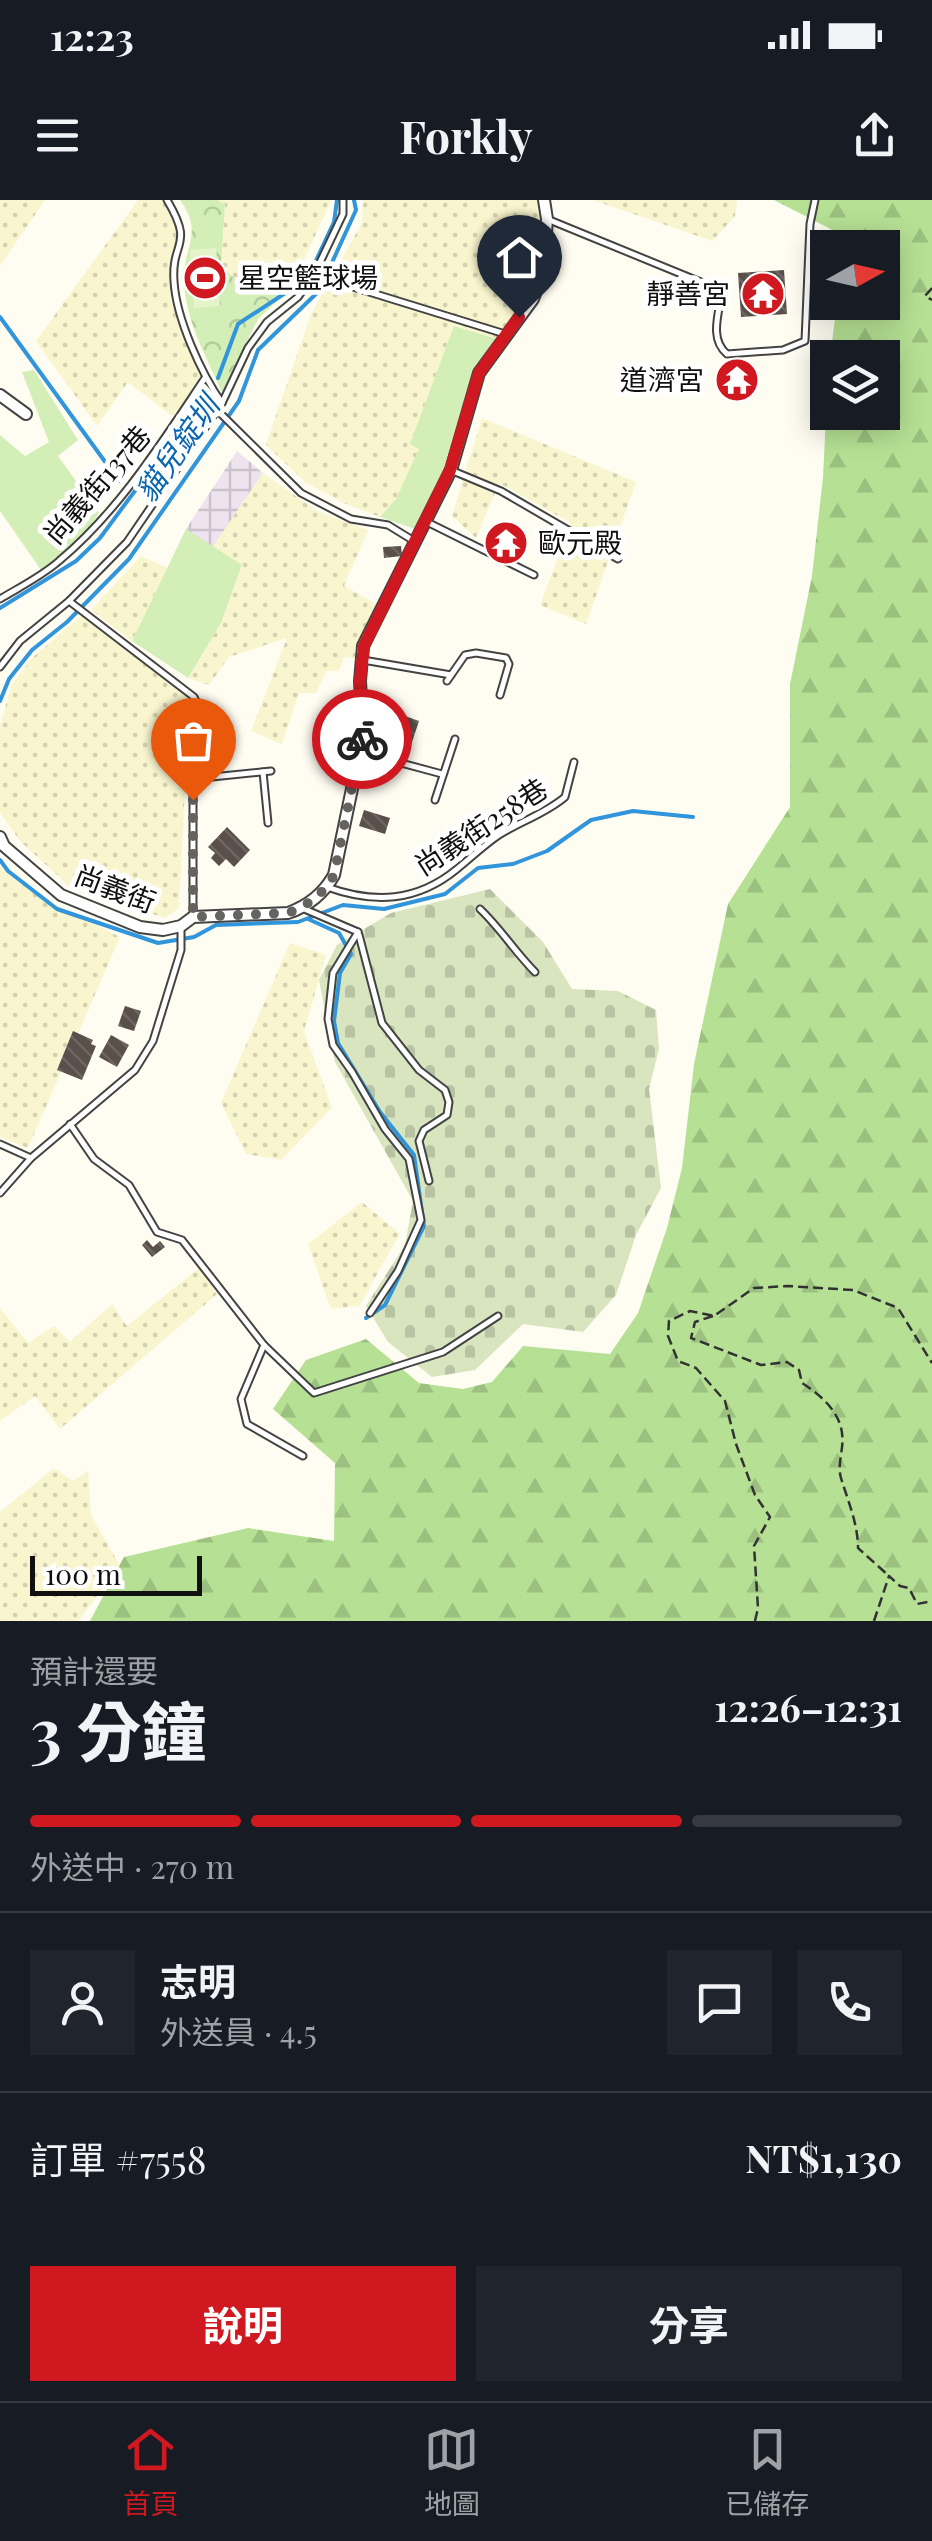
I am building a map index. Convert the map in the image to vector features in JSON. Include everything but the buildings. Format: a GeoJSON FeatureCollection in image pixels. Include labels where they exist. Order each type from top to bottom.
{"type":"FeatureCollection","features":[{"type":"Feature","properties":{"kind":"street"},"geometry":{"type":"LineString","coordinates":[[305,910],[328,888],[334,875],[363,736],[360,659],[450,470],[479,373],[533,299],[543,274],[547,218],[544,200]]}},
{"type":"Feature","properties":{"kind":"street"},"geometry":{"type":"LineString","coordinates":[[0,395],[26,414]]}},
{"type":"Feature","properties":{"kind":"street","name":"尚義街"},"geometry":{"type":"LineString","coordinates":[[0,836],[4,846],[60,894],[140,927],[163,930],[180,926],[193,917],[305,910]]}},
{"type":"Feature","properties":{"kind":"lane"},"geometry":{"type":"LineString","coordinates":[[168,200],[182,224],[173,275],[175,294],[205,378],[222,403]]}},
{"type":"Feature","properties":{"kind":"lane","name":"尚義街137巷"},"geometry":{"type":"LineString","coordinates":[[0,667],[20,641],[69,601],[127,542],[222,403],[248,348],[267,322],[298,297],[314,275],[342,214],[343,200]]}},
{"type":"Feature","properties":{"kind":"lane"},"geometry":{"type":"LineString","coordinates":[[547,218],[714,287],[721,297],[716,332],[719,347],[727,354],[783,350],[805,341],[810,224],[815,200]]}},
{"type":"Feature","properties":{"kind":"lane"},"geometry":{"type":"LineString","coordinates":[[314,275],[505,334]]}},
{"type":"Feature","properties":{"kind":"lane","name":"尚義街137巷"},"geometry":{"type":"LineString","coordinates":[[0,599],[56,564],[86,536],[156,451],[205,378]]}},
{"type":"Feature","properties":{"kind":"lane"},"geometry":{"type":"LineString","coordinates":[[217,410],[301,493],[350,519],[388,525],[414,541]]}},
{"type":"Feature","properties":{"kind":"lane"},"geometry":{"type":"LineString","coordinates":[[450,470],[501,491],[618,559]]}},
{"type":"Feature","properties":{"kind":"lane"},"geometry":{"type":"LineString","coordinates":[[425,521],[534,575]]}},
{"type":"Feature","properties":{"kind":"lane"},"geometry":{"type":"LineString","coordinates":[[69,601],[194,697],[201,712],[192,779],[193,917]]}},
{"type":"Feature","properties":{"kind":"lane"},"geometry":{"type":"LineString","coordinates":[[447,682],[465,656],[476,653],[506,658],[509,664],[500,695]]}},
{"type":"Feature","properties":{"kind":"lane"},"geometry":{"type":"LineString","coordinates":[[360,659],[452,674]]}},
{"type":"Feature","properties":{"kind":"lane"},"geometry":{"type":"LineString","coordinates":[[435,800],[455,739]]}},
{"type":"Feature","properties":{"kind":"lane"},"geometry":{"type":"LineString","coordinates":[[360,752],[442,774]]}},
{"type":"Feature","properties":{"kind":"lane","name":"尚義街258巷"},"geometry":{"type":"LineString","coordinates":[[328,888],[376,900],[427,889],[499,835],[566,797],[574,762]]}},
{"type":"Feature","properties":{"kind":"lane"},"geometry":{"type":"LineString","coordinates":[[192,779],[267,772],[268,824]]}},
{"type":"Feature","properties":{"kind":"lane"},"geometry":{"type":"LineString","coordinates":[[305,910],[358,932]]}},
{"type":"Feature","properties":{"kind":"lane"},"geometry":{"type":"LineString","coordinates":[[480,910],[500,928],[535,972]]}},
{"type":"Feature","properties":{"kind":"lane"},"geometry":{"type":"LineString","coordinates":[[0,1193],[31,1158],[135,1070],[153,1041],[181,947],[180,926]]}},
{"type":"Feature","properties":{"kind":"lane"},"geometry":{"type":"LineString","coordinates":[[358,932],[382,1023],[419,1070],[445,1090],[449,1102],[447,1115],[424,1130],[419,1142],[428,1181]]}},
{"type":"Feature","properties":{"kind":"lane"},"geometry":{"type":"LineString","coordinates":[[358,932],[334,973],[328,1019],[333,1046],[410,1159],[421,1220],[398,1271],[370,1313]]}},
{"type":"Feature","properties":{"kind":"lane"},"geometry":{"type":"LineString","coordinates":[[70,1124],[94,1159],[128,1186],[158,1232],[182,1240],[264,1345],[314,1394],[443,1352],[498,1316]]}},
{"type":"Feature","properties":{"kind":"lane"},"geometry":{"type":"LineString","coordinates":[[0,1144],[31,1158]]}},
{"type":"Feature","properties":{"kind":"lane"},"geometry":{"type":"LineString","coordinates":[[264,1345],[242,1399],[247,1424],[303,1456]]}},
{"type":"Feature","properties":{"kind":"path"},"geometry":{"type":"LineString","coordinates":[[932,288],[925,296],[932,300]]}},
{"type":"Feature","properties":{"kind":"path"},"geometry":{"type":"LineString","coordinates":[[932,1363],[898,1308],[853,1290],[754,1288],[714,1316],[695,1322],[691,1338],[762,1364],[787,1362],[798,1370],[802,1383],[823,1396],[841,1423],[839,1473],[858,1531],[858,1548],[900,1586],[908,1588],[917,1604],[932,1600]]}},
{"type":"Feature","properties":{"kind":"path"},"geometry":{"type":"LineString","coordinates":[[714,1316],[690,1311],[669,1321],[668,1336],[678,1362],[696,1368],[726,1400],[736,1444],[755,1495],[770,1518],[754,1546],[758,1608],[755,1621]]}},
{"type":"Feature","properties":{"kind":"path"},"geometry":{"type":"LineString","coordinates":[[874,1621],[890,1576]]}},
{"type":"Feature","properties":{"kind":"shaded area"},"geometry":{"type":"Polygon","coordinates":[[[0,200],[45,200],[0,266],[0,200]]]}},
{"type":"Feature","properties":{"kind":"shaded area"},"geometry":{"type":"Polygon","coordinates":[[[138,200],[163,200],[180,219],[173,266],[179,307],[202,365],[202,382],[172,416],[128,382],[97,426],[36,341],[138,200]]]}},
{"type":"Feature","properties":{"kind":"shaded area"},"geometry":{"type":"Polygon","coordinates":[[[217,200],[330,203],[298,273],[279,273],[249,292],[221,266],[225,204],[217,200]]]}},
{"type":"Feature","properties":{"kind":"shaded area"},"geometry":{"type":"Polygon","coordinates":[[[363,200],[539,200],[541,261],[531,289],[497,339],[454,326],[411,444],[420,449],[396,499],[380,517],[305,482],[266,445],[311,314],[362,223],[363,200]]]}},
{"type":"Feature","properties":{"kind":"shaded area"},"geometry":{"type":"Polygon","coordinates":[[[593,200],[737,200],[735,216],[712,241],[593,200]]]}},
{"type":"Feature","properties":{"kind":"shaded area"},"geometry":{"type":"Polygon","coordinates":[[[482,418],[636,482],[586,624],[540,605],[571,523],[499,483],[476,538],[452,516],[482,418]]]}},
{"type":"Feature","properties":{"kind":"shaded area"},"geometry":{"type":"Polygon","coordinates":[[[237,451],[263,473],[212,548],[186,529],[237,451]]]}},
{"type":"Feature","properties":{"kind":"shaded area"},"geometry":{"type":"Polygon","coordinates":[[[263,473],[317,511],[368,530],[344,586],[381,606],[358,659],[344,657],[339,671],[326,671],[316,693],[299,693],[282,744],[251,731],[287,638],[229,657],[209,685],[188,678],[221,623],[242,566],[212,548],[263,473]]]}},
{"type":"Feature","properties":{"kind":"shaded area"},"geometry":{"type":"Polygon","coordinates":[[[141,556],[167,568],[132,641],[91,610],[141,556]]]}},
{"type":"Feature","properties":{"kind":"shaded area"},"geometry":{"type":"Polygon","coordinates":[[[81,616],[192,692],[198,702],[189,710],[179,908],[165,918],[69,886],[20,841],[0,812],[0,726],[12,684],[33,657],[81,616]]]}},
{"type":"Feature","properties":{"kind":"shaded area"},"geometry":{"type":"Polygon","coordinates":[[[0,867],[33,893],[120,937],[28,1148],[0,1137],[0,867]]]}},
{"type":"Feature","properties":{"kind":"shaded area"},"geometry":{"type":"Polygon","coordinates":[[[290,943],[326,955],[304,1031],[332,1108],[281,1160],[246,1154],[221,1103],[290,943]]]}},
{"type":"Feature","properties":{"kind":"shaded area"},"geometry":{"type":"Polygon","coordinates":[[[362,1202],[400,1234],[359,1306],[331,1309],[308,1244],[362,1202]]]}},
{"type":"Feature","properties":{"kind":"shaded area"},"geometry":{"type":"Polygon","coordinates":[[[199,1268],[217,1294],[60,1429],[35,1396],[0,1421],[0,1308],[28,1343],[54,1326],[70,1342],[112,1304],[127,1326],[199,1268]]]}},
{"type":"Feature","properties":{"kind":"shaded area"},"geometry":{"type":"Polygon","coordinates":[[[54,1468],[73,1481],[88,1471],[91,1515],[120,1566],[78,1621],[0,1621],[0,1512],[54,1468]]]}},
{"type":"Feature","properties":{"kind":"green space"},"geometry":{"type":"Polygon","coordinates":[[[180,200],[217,200],[225,204],[221,266],[249,292],[279,273],[298,273],[299,281],[258,319],[222,393],[189,312],[184,270],[192,232],[180,200]]]}},
{"type":"Feature","properties":{"kind":"green space"},"geometry":{"type":"Polygon","coordinates":[[[774,200],[932,200],[932,1621],[90,1621],[124,1557],[248,1528],[334,1541],[335,1463],[273,1409],[306,1360],[366,1339],[419,1383],[463,1389],[492,1382],[523,1346],[610,1354],[638,1313],[667,1228],[682,1168],[694,1064],[728,904],[790,807],[790,684],[812,576],[825,430],[900,430],[900,340],[832,340],[835,320],[900,320],[900,230],[832,230],[774,200]]]}},
{"type":"Feature","properties":{"kind":"green space","name":"星空籃球場"},"geometry":{"type":"Polygon","coordinates":[[[216,248],[220,306],[194,308],[190,250],[216,248]]]}},
{"type":"Feature","properties":{"kind":"green space"},"geometry":{"type":"Polygon","coordinates":[[[454,326],[497,339],[475,369],[446,471],[415,529],[380,517],[396,499],[419,449],[410,444],[454,326]]]}},
{"type":"Feature","properties":{"kind":"green space"},"geometry":{"type":"Polygon","coordinates":[[[34,370],[78,440],[58,456],[99,513],[82,539],[41,570],[0,511],[0,435],[25,456],[49,442],[22,372],[34,370]]]}},
{"type":"Feature","properties":{"kind":"green space"},"geometry":{"type":"Polygon","coordinates":[[[186,529],[242,565],[221,623],[188,678],[132,641],[186,529]]]}},
{"type":"Feature","properties":{"kind":"green space"},"geometry":{"type":"Polygon","coordinates":[[[490,889],[543,942],[572,989],[618,991],[656,1010],[659,1049],[649,1089],[661,1188],[636,1235],[616,1295],[583,1332],[523,1324],[475,1370],[432,1377],[388,1342],[366,1306],[405,1245],[413,1201],[335,1062],[319,980],[337,945],[391,913],[490,889]]]}},
{"type":"Feature","properties":{"kind":"waterway"},"geometry":{"type":"LineString","coordinates":[[218,378],[238,324],[296,286],[314,265],[334,222],[337,200]]}},
{"type":"Feature","properties":{"kind":"waterway","name":"貓兒錠圳"},"geometry":{"type":"LineString","coordinates":[[0,701],[9,679],[32,650],[67,622],[129,559],[239,401],[258,350],[319,291],[356,210],[354,200]]}},
{"type":"Feature","properties":{"kind":"waterway"},"geometry":{"type":"LineString","coordinates":[[0,317],[119,481]]}},
{"type":"Feature","properties":{"kind":"waterway"},"geometry":{"type":"LineString","coordinates":[[0,608],[76,561],[100,538],[209,391]]}},
{"type":"Feature","properties":{"kind":"waterway"},"geometry":{"type":"LineString","coordinates":[[0,860],[8,871],[57,909],[158,943],[194,937],[216,925],[298,922],[343,905],[384,909],[445,894],[478,868],[513,864],[547,851],[591,820],[633,811],[693,817]]}},
{"type":"Feature","properties":{"kind":"waterway"},"geometry":{"type":"LineString","coordinates":[[308,919],[339,933],[351,954],[340,973],[334,1021],[338,1043],[380,1112],[414,1155],[424,1226],[385,1305],[366,1318]]}},
{"type":"Feature","properties":{"kind":"way so far"},"geometry":{"type":"LineString","coordinates":[[193,800],[193,917],[288,913],[302,908],[328,888],[334,875],[362,739]]}},
{"type":"Feature","properties":{"kind":"place","name":"星空籃球場"},"geometry":{"type":"Point","coordinates":[205,278]}},
{"type":"Feature","properties":{"kind":"place","name":"靜善宮"},"geometry":{"type":"Point","coordinates":[763,294]}},
{"type":"Feature","properties":{"kind":"place","name":"道濟宮"},"geometry":{"type":"Point","coordinates":[737,380]}},
{"type":"Feature","properties":{"kind":"place","name":"歐元殿"},"geometry":{"type":"Point","coordinates":[506,543]}},
{"type":"Feature","properties":{"kind":"route"},"geometry":{"type":"LineString","coordinates":[[362,739],[360,659],[364,646],[450,470],[479,373],[519,317]]}}]}
